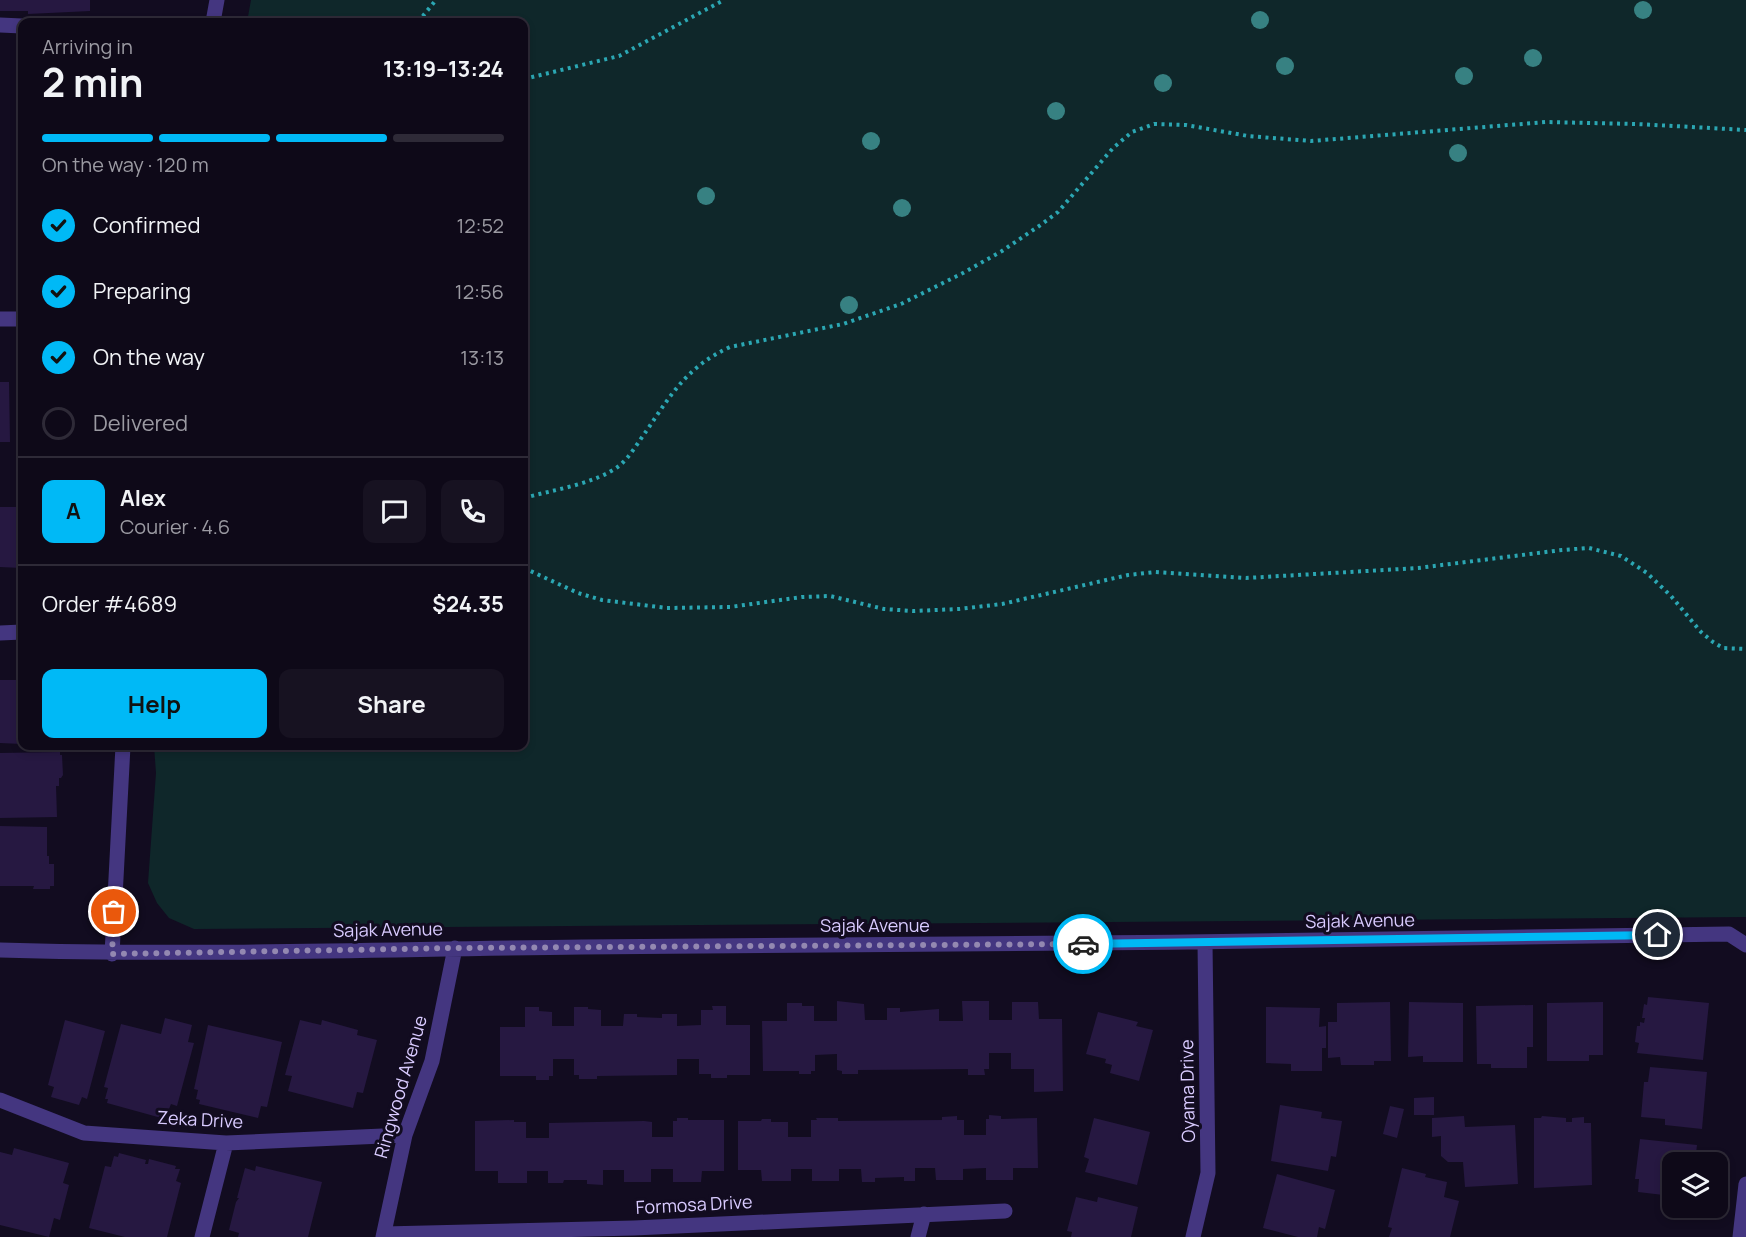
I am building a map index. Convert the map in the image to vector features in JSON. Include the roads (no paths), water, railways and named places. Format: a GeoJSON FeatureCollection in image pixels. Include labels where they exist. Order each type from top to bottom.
{"type":"FeatureCollection","features":[{"type":"Feature","properties":{"kind":"street"},"geometry":{"type":"LineString","coordinates":[[214,18],[217,0]]}},
{"type":"Feature","properties":{"kind":"street"},"geometry":{"type":"LineString","coordinates":[[0,25],[18,26]]}},
{"type":"Feature","properties":{"kind":"street"},"geometry":{"type":"LineString","coordinates":[[0,319],[18,319]]}},
{"type":"Feature","properties":{"kind":"street"},"geometry":{"type":"LineString","coordinates":[[0,633],[18,632]]}},
{"type":"Feature","properties":{"kind":"street"},"geometry":{"type":"LineString","coordinates":[[112,954],[123,750]]}},
{"type":"Feature","properties":{"kind":"street","name":"Sajak Avenue"},"geometry":{"type":"LineString","coordinates":[[0,950],[112,954],[455,948],[1205,943],[1729,934],[1746,945]]}},
{"type":"Feature","properties":{"kind":"street","name":"Oyama Drive"},"geometry":{"type":"LineString","coordinates":[[1193,1237],[1208,1173],[1205,943]]}},
{"type":"Feature","properties":{"kind":"street","name":"Ringwood Avenue"},"geometry":{"type":"LineString","coordinates":[[383,1235],[405,1136],[432,1061],[455,948]]}},
{"type":"Feature","properties":{"kind":"street","name":"Zeka Drive"},"geometry":{"type":"LineString","coordinates":[[0,1100],[84,1133],[226,1143],[405,1136]]}},
{"type":"Feature","properties":{"kind":"street"},"geometry":{"type":"LineString","coordinates":[[202,1237],[226,1143]]}},
{"type":"Feature","properties":{"kind":"street"},"geometry":{"type":"LineString","coordinates":[[1740,1237],[1746,1184]]}},
{"type":"Feature","properties":{"kind":"street","name":"Formosa Drive"},"geometry":{"type":"LineString","coordinates":[[383,1235],[633,1232],[1005,1211]]}},
{"type":"Feature","properties":{"kind":"street"},"geometry":{"type":"LineString","coordinates":[[918,1237],[924,1214]]}}]}
